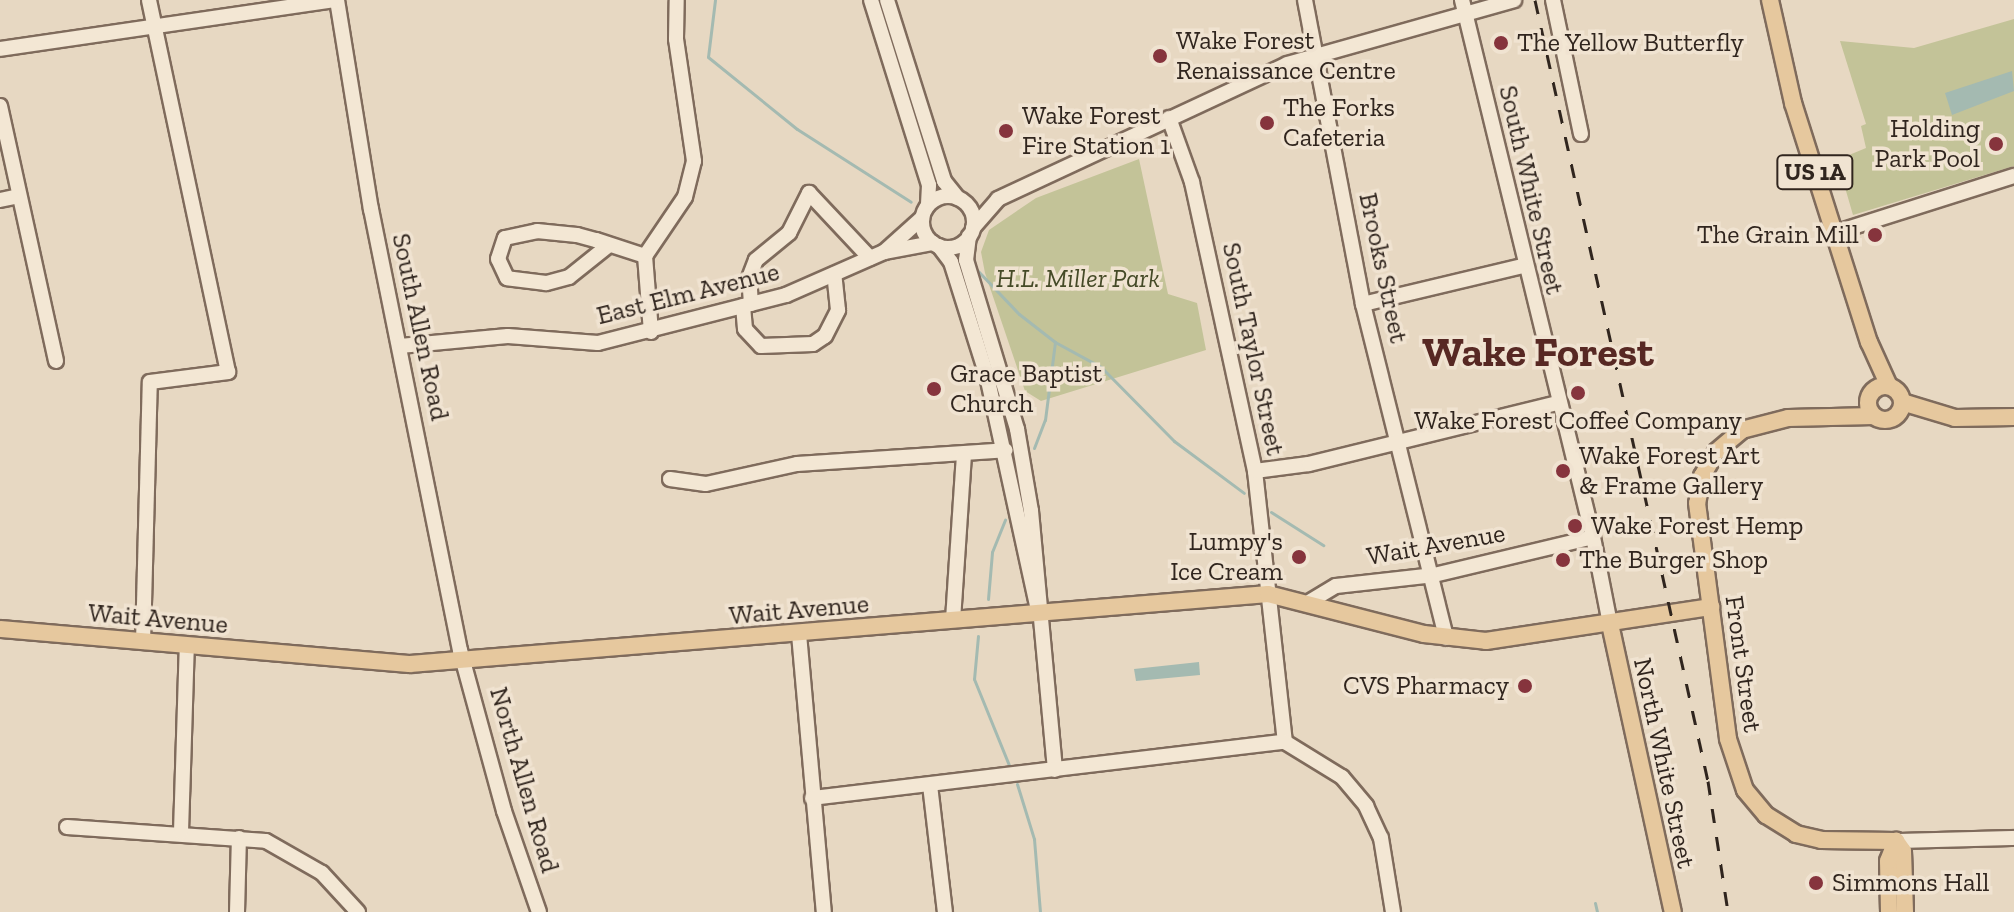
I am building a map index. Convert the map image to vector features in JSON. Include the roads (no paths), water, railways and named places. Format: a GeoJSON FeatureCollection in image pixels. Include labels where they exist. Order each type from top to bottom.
{"type":"FeatureCollection","features":[{"type":"Feature","properties":{"kind":"main road","name":"US 1A"},"geometry":{"type":"LineString","coordinates":[[1770,0],[1775,39],[1869,342],[1876,399]]}},
{"type":"Feature","properties":{"kind":"main road"},"geometry":{"type":"LineString","coordinates":[[1876,399],[1898,409]]}},
{"type":"Feature","properties":{"kind":"main road"},"geometry":{"type":"LineString","coordinates":[[1876,399],[1938,422],[1955,418],[2014,417]]}},
{"type":"Feature","properties":{"kind":"main road","name":"Front Street"},"geometry":{"type":"LineString","coordinates":[[1876,399],[1811,418],[1759,423],[1716,452],[1702,476],[1697,503],[1728,739],[1739,779],[1774,821],[1821,840],[1896,841]]}},
{"type":"Feature","properties":{"kind":"main road","name":"Wait Avenue"},"geometry":{"type":"LineString","coordinates":[[0,629],[344,661],[463,662],[1268,594],[1309,602]]}},
{"type":"Feature","properties":{"kind":"main road"},"geometry":{"type":"LineString","coordinates":[[1309,602],[1446,638],[1509,640],[1711,607]]}},
{"type":"Feature","properties":{"kind":"main road","name":"North White Street"},"geometry":{"type":"LineString","coordinates":[[1610,624],[1673,912]]}},
{"type":"Feature","properties":{"kind":"main road"},"geometry":{"type":"LineString","coordinates":[[1889,912],[1888,861],[1896,841]]}},
{"type":"Feature","properties":{"kind":"main road"},"geometry":{"type":"LineString","coordinates":[[1896,841],[1903,851],[1905,912]]}},
{"type":"Feature","properties":{"kind":"street"},"geometry":{"type":"LineString","coordinates":[[143,642],[150,382],[228,372],[149,0]]}},
{"type":"Feature","properties":{"kind":"street"},"geometry":{"type":"LineString","coordinates":[[0,49],[335,0]]}},
{"type":"Feature","properties":{"kind":"street","name":"South Allen Road"},"geometry":{"type":"LineString","coordinates":[[335,0],[363,168],[463,662]]}},
{"type":"Feature","properties":{"kind":"street"},"geometry":{"type":"LineString","coordinates":[[651,332],[645,256],[685,197],[694,161],[676,39],[677,0]]}},
{"type":"Feature","properties":{"kind":"street"},"geometry":{"type":"LineString","coordinates":[[871,0],[929,185],[924,233],[951,262],[1006,450],[1039,614],[1055,770]]}},
{"type":"Feature","properties":{"kind":"street"},"geometry":{"type":"LineString","coordinates":[[887,0],[944,181],[962,201],[971,232],[966,260],[1021,450],[1042,598],[1039,614]]}},
{"type":"Feature","properties":{"kind":"street","name":"Brooks Street"},"geometry":{"type":"LineString","coordinates":[[1305,0],[1363,304],[1434,575],[1446,638]]}},
{"type":"Feature","properties":{"kind":"street"},"geometry":{"type":"LineString","coordinates":[[925,211],[941,197],[962,201],[998,199],[1169,118],[1315,54],[1463,6],[1514,0]]}},
{"type":"Feature","properties":{"kind":"street"},"geometry":{"type":"LineString","coordinates":[[1553,0],[1581,134]]}},
{"type":"Feature","properties":{"kind":"street","name":"South White Street"},"geometry":{"type":"LineString","coordinates":[[1463,6],[1523,266],[1593,537],[1610,624]]}},
{"type":"Feature","properties":{"kind":"street"},"geometry":{"type":"LineString","coordinates":[[0,106],[56,361]]}},
{"type":"Feature","properties":{"kind":"street","name":"South Taylor Street"},"geometry":{"type":"LineString","coordinates":[[1169,118],[1192,182],[1255,471],[1285,742]]}},
{"type":"Feature","properties":{"kind":"street"},"geometry":{"type":"LineString","coordinates":[[1834,233],[2014,176]]}},
{"type":"Feature","properties":{"kind":"street"},"geometry":{"type":"LineString","coordinates":[[834,274],[838,310],[825,336],[813,344],[761,346],[745,329],[750,270],[789,233],[809,193],[877,255]]}},
{"type":"Feature","properties":{"kind":"street"},"geometry":{"type":"LineString","coordinates":[[0,200],[19,196]]}},
{"type":"Feature","properties":{"kind":"street"},"geometry":{"type":"LineString","coordinates":[[936,244],[954,247],[998,199]]}},
{"type":"Feature","properties":{"kind":"street","name":"East Elm Avenue"},"geometry":{"type":"LineString","coordinates":[[877,255],[925,211]]}},
{"type":"Feature","properties":{"kind":"street"},"geometry":{"type":"LineString","coordinates":[[609,245],[569,277],[546,283],[507,278],[498,259],[505,238],[517,233],[559,232],[609,245],[645,256]]}},
{"type":"Feature","properties":{"kind":"street","name":"East Elm Avenue"},"geometry":{"type":"LineString","coordinates":[[400,346],[508,336],[598,343],[651,332],[747,305],[877,255],[936,244]]}},
{"type":"Feature","properties":{"kind":"street"},"geometry":{"type":"LineString","coordinates":[[1363,304],[1523,266]]}},
{"type":"Feature","properties":{"kind":"street"},"geometry":{"type":"LineString","coordinates":[[1255,471],[1557,403]]}},
{"type":"Feature","properties":{"kind":"street"},"geometry":{"type":"LineString","coordinates":[[670,479],[706,484],[797,464],[1006,450]]}},
{"type":"Feature","properties":{"kind":"street"},"geometry":{"type":"LineString","coordinates":[[953,620],[964,455]]}},
{"type":"Feature","properties":{"kind":"street","name":"Wait Avenue"},"geometry":{"type":"LineString","coordinates":[[1309,602],[1336,586],[1434,575],[1593,537]]}},
{"type":"Feature","properties":{"kind":"street"},"geometry":{"type":"LineString","coordinates":[[799,634],[824,912]]}},
{"type":"Feature","properties":{"kind":"street"},"geometry":{"type":"LineString","coordinates":[[181,832],[187,645]]}},
{"type":"Feature","properties":{"kind":"street","name":"North Allen Road"},"geometry":{"type":"LineString","coordinates":[[463,662],[504,811],[539,912]]}},
{"type":"Feature","properties":{"kind":"street"},"geometry":{"type":"LineString","coordinates":[[812,798],[1285,742],[1342,777],[1366,806],[1381,838],[1393,912]]}},
{"type":"Feature","properties":{"kind":"street"},"geometry":{"type":"LineString","coordinates":[[930,785],[945,912]]}},
{"type":"Feature","properties":{"kind":"street"},"geometry":{"type":"LineString","coordinates":[[67,827],[181,832],[239,838],[290,850],[322,873],[358,912]]}},
{"type":"Feature","properties":{"kind":"street"},"geometry":{"type":"LineString","coordinates":[[237,912],[239,838]]}},
{"type":"Feature","properties":{"kind":"street"},"geometry":{"type":"LineString","coordinates":[[1896,841],[2014,838]]}},
{"type":"Feature","properties":{"kind":"waterway"},"geometry":{"type":"LineString","coordinates":[[715,0],[708,57],[797,129],[911,202]]}},
{"type":"Feature","properties":{"kind":"waterway"},"geometry":{"type":"LineString","coordinates":[[978,271],[1019,314],[1055,342],[1101,367],[1174,441],[1244,493]]}},
{"type":"Feature","properties":{"kind":"waterway"},"geometry":{"type":"LineString","coordinates":[[1034,448],[1045,420],[1055,342]]}},
{"type":"Feature","properties":{"kind":"waterway"},"geometry":{"type":"LineString","coordinates":[[1271,512],[1323,545]]}},
{"type":"Feature","properties":{"kind":"waterway"},"geometry":{"type":"LineString","coordinates":[[988,599],[992,552],[1005,519]]}},
{"type":"Feature","properties":{"kind":"waterway"},"geometry":{"type":"LineString","coordinates":[[978,636],[974,679],[1011,770]]}},
{"type":"Feature","properties":{"kind":"waterway"},"geometry":{"type":"LineString","coordinates":[[1017,784],[1034,839],[1040,912]]}},
{"type":"Feature","properties":{"kind":"waterway"},"geometry":{"type":"LineString","coordinates":[[1595,903],[1597,912]]}},
{"type":"Feature","properties":{"kind":"railway"},"geometry":{"type":"LineString","coordinates":[[1535,0],[1708,781],[1728,912]]}},
{"type":"Feature","properties":{"kind":"place","name":"The Yellow Butterfly"},"geometry":{"type":"Point","coordinates":[1501,43]}},
{"type":"Feature","properties":{"kind":"place","name":"Wake Forest Renaissance Centre"},"geometry":{"type":"Point","coordinates":[1160,56]}},
{"type":"Feature","properties":{"kind":"place","name":"The Forks Cafeteria"},"geometry":{"type":"Point","coordinates":[1267,123]}},
{"type":"Feature","properties":{"kind":"place","name":"Wake Forest Fire Station 1"},"geometry":{"type":"Point","coordinates":[1006,131]}},
{"type":"Feature","properties":{"kind":"place","name":"Holding Park Pool"},"geometry":{"type":"Point","coordinates":[1996,144]}},
{"type":"Feature","properties":{"kind":"place","name":"The Grain Mill"},"geometry":{"type":"Point","coordinates":[1875,235]}},
{"type":"Feature","properties":{"kind":"place","name":"Grace Baptist Church"},"geometry":{"type":"Point","coordinates":[934,389]}},
{"type":"Feature","properties":{"kind":"place","name":"Wake Forest Coffee Company"},"geometry":{"type":"Point","coordinates":[1578,393]}},
{"type":"Feature","properties":{"kind":"place","name":"Wake Forest Art & Frame Gallery"},"geometry":{"type":"Point","coordinates":[1563,471]}},
{"type":"Feature","properties":{"kind":"place","name":"Wake Forest Hemp"},"geometry":{"type":"Point","coordinates":[1575,526]}},
{"type":"Feature","properties":{"kind":"place","name":"Lumpy's Ice Cream"},"geometry":{"type":"Point","coordinates":[1299,557]}},
{"type":"Feature","properties":{"kind":"place","name":"The Burger Shop"},"geometry":{"type":"Point","coordinates":[1563,560]}},
{"type":"Feature","properties":{"kind":"place","name":"CVS Pharmacy"},"geometry":{"type":"Point","coordinates":[1525,686]}},
{"type":"Feature","properties":{"kind":"place","name":"Simmons Hall"},"geometry":{"type":"Point","coordinates":[1816,883]}},
{"type":"Feature","properties":{"kind":"district","name":"Wake Forest"},"geometry":{"type":"Point","coordinates":[1538,352]}},
{"type":"Feature","properties":{"kind":"park label","name":"H.L. Miller Park"},"geometry":{"type":"Point","coordinates":[1078,279]}}]}
